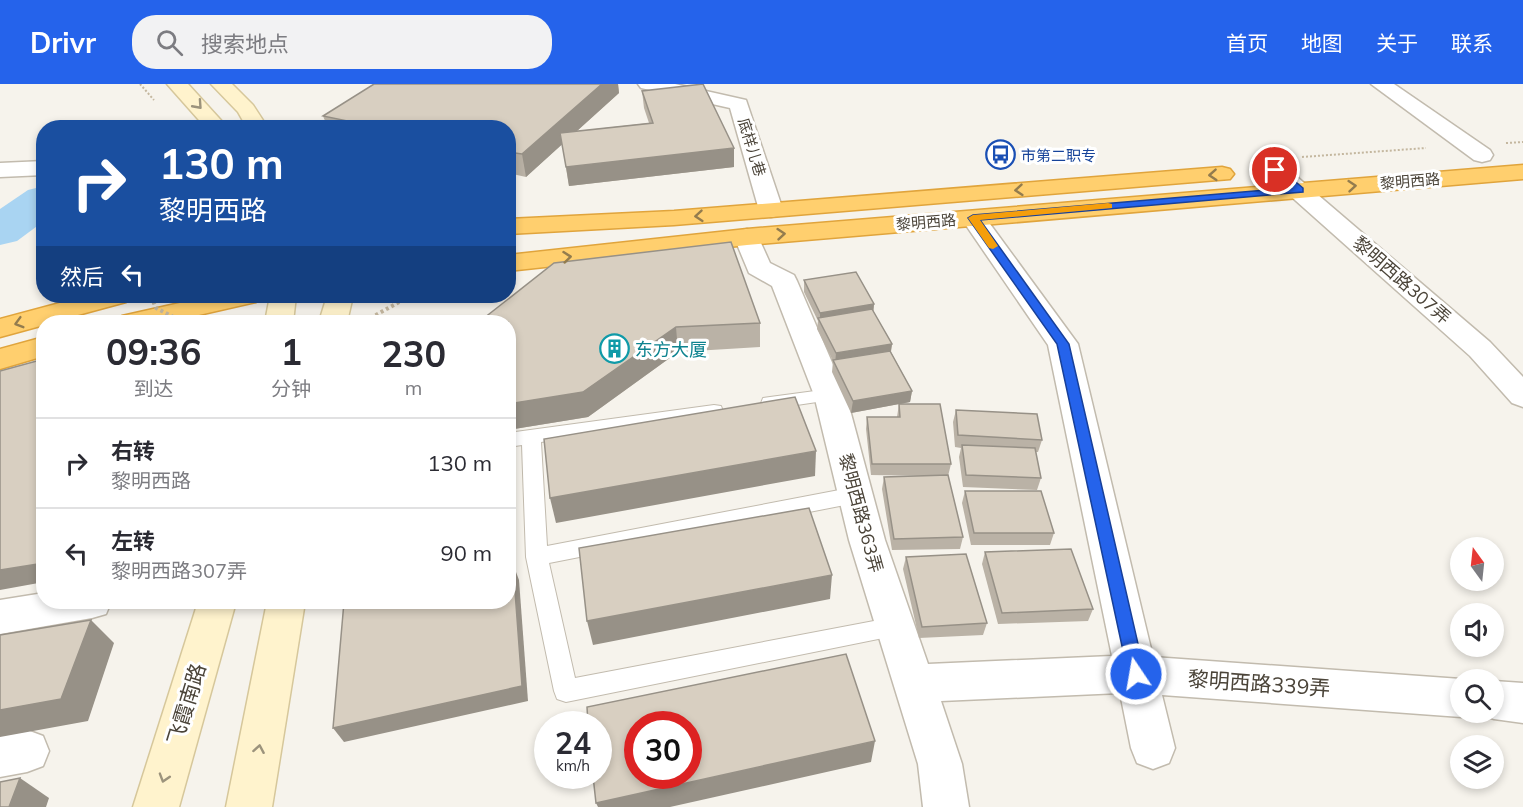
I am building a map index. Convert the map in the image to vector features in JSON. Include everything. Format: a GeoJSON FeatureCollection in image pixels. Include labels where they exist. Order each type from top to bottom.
{"type":"FeatureCollection","features":[{"type":"Feature","properties":{"kind":"highway","name":"黎明西路"},"geometry":{"type":"LineString","coordinates":[[516,226],[674,218],[1523,152]]}},
{"type":"Feature","properties":{"kind":"highway","name":"黎明西路"},"geometry":{"type":"LineString","coordinates":[[516,262],[747,237],[1523,172]]}},
{"type":"Feature","properties":{"kind":"highway"},"geometry":{"type":"LineString","coordinates":[[47,315],[91,303]]}},
{"type":"Feature","properties":{"kind":"highway"},"geometry":{"type":"LineString","coordinates":[[163,315],[215,303]]}},
{"type":"Feature","properties":{"kind":"highway"},"geometry":{"type":"LineString","coordinates":[[0,328],[36,318]]}},
{"type":"Feature","properties":{"kind":"highway"},"geometry":{"type":"LineString","coordinates":[[0,359],[36,348]]}},
{"type":"Feature","properties":{"kind":"main road"},"geometry":{"type":"LineString","coordinates":[[177,84],[211,120]]}},
{"type":"Feature","properties":{"kind":"main road"},"geometry":{"type":"LineString","coordinates":[[221,84],[246,109],[253,120]]}},
{"type":"Feature","properties":{"kind":"main road","name":"飞霞南路"},"geometry":{"type":"LineString","coordinates":[[156,807],[215,609]]}},
{"type":"Feature","properties":{"kind":"main road"},"geometry":{"type":"LineString","coordinates":[[249,807],[285,609]]}},
{"type":"Feature","properties":{"kind":"street","name":"底样儿巷"},"geometry":{"type":"LineString","coordinates":[[648,84],[739,104],[771,210]]}},
{"type":"Feature","properties":{"kind":"street"},"geometry":{"type":"LineString","coordinates":[[1381,84],[1482,155]]}},
{"type":"Feature","properties":{"kind":"street"},"geometry":{"type":"LineString","coordinates":[[0,171],[36,169]]}},
{"type":"Feature","properties":{"kind":"street","name":"黎明西路307弄"},"geometry":{"type":"LineString","coordinates":[[1256,172],[1300,190],[1480,349],[1523,396]]}},
{"type":"Feature","properties":{"kind":"street"},"geometry":{"type":"LineString","coordinates":[[973,218],[1063,344],[1153,748]]}},
{"type":"Feature","properties":{"kind":"street","name":"黎明西路363弄"},"geometry":{"type":"LineString","coordinates":[[747,237],[758,267],[784,281],[830,395],[867,540],[940,764],[946,807]]}},
{"type":"Feature","properties":{"kind":"street"},"geometry":{"type":"LineString","coordinates":[[0,617],[49,609]]}},
{"type":"Feature","properties":{"kind":"street","name":"黎明西路339弄"},"geometry":{"type":"LineString","coordinates":[[914,683],[1136,674],[1450,697]]}},
{"type":"Feature","properties":{"kind":"street"},"geometry":{"type":"LineString","coordinates":[[1504,701],[1523,703]]}},
{"type":"Feature","properties":{"kind":"lane"},"geometry":{"type":"LineString","coordinates":[[830,395],[520,438],[537,557],[566,691],[895,627]]}},
{"type":"Feature","properties":{"kind":"lane"},"geometry":{"type":"LineString","coordinates":[[537,557],[855,495]]}},
{"type":"Feature","properties":{"kind":"path"},"geometry":{"type":"LineString","coordinates":[[154,303],[156,308],[170,315]]}},
{"type":"Feature","properties":{"kind":"path"},"geometry":{"type":"LineString","coordinates":[[376,315],[397,303]]}},
{"type":"Feature","properties":{"kind":"building"},"geometry":{"type":"Polygon","coordinates":[[[374,84],[602,84],[522,154],[516,153],[516,120],[342,120],[323,116],[374,84]]]}},
{"type":"Feature","properties":{"kind":"building"},"geometry":{"type":"Polygon","coordinates":[[[703,84],[734,148],[566,167],[560,133],[653,123],[642,91],[703,84]]]}},
{"type":"Feature","properties":{"kind":"building","name":"东方大厦"},"geometry":{"type":"Polygon","coordinates":[[[731,242],[760,323],[676,327],[583,392],[516,403],[516,315],[488,315],[503,303],[516,303],[516,293],[554,263],[731,242]]]}},
{"type":"Feature","properties":{"kind":"building"},"geometry":{"type":"Polygon","coordinates":[[[856,272],[874,304],[820,313],[804,280],[856,272]]]}},
{"type":"Feature","properties":{"kind":"building"},"geometry":{"type":"Polygon","coordinates":[[[872,309],[892,344],[836,353],[818,318],[872,309]]]}},
{"type":"Feature","properties":{"kind":"building"},"geometry":{"type":"Polygon","coordinates":[[[890,351],[912,391],[853,401],[833,360],[890,351]]]}},
{"type":"Feature","properties":{"kind":"building"},"geometry":{"type":"Polygon","coordinates":[[[36,361],[36,564],[0,570],[0,371],[36,361]]]}},
{"type":"Feature","properties":{"kind":"building"},"geometry":{"type":"Polygon","coordinates":[[[795,397],[816,451],[550,498],[544,439],[795,397]]]}},
{"type":"Feature","properties":{"kind":"building"},"geometry":{"type":"Polygon","coordinates":[[[899,404],[940,404],[951,464],[872,464],[867,417],[900,417],[899,404]]]}},
{"type":"Feature","properties":{"kind":"building"},"geometry":{"type":"Polygon","coordinates":[[[956,410],[1037,414],[1042,440],[958,435],[956,410]]]}},
{"type":"Feature","properties":{"kind":"building"},"geometry":{"type":"Polygon","coordinates":[[[962,445],[1035,448],[1041,478],[966,475],[962,445]]]}},
{"type":"Feature","properties":{"kind":"building"},"geometry":{"type":"Polygon","coordinates":[[[948,475],[963,537],[894,539],[884,477],[948,475]]]}},
{"type":"Feature","properties":{"kind":"building"},"geometry":{"type":"Polygon","coordinates":[[[965,491],[1041,491],[1054,533],[974,533],[965,491]]]}},
{"type":"Feature","properties":{"kind":"building"},"geometry":{"type":"Polygon","coordinates":[[[809,508],[832,575],[587,621],[579,548],[809,508]]]}},
{"type":"Feature","properties":{"kind":"building"},"geometry":{"type":"Polygon","coordinates":[[[1071,549],[1093,609],[1002,613],[985,552],[1071,549]]]}},
{"type":"Feature","properties":{"kind":"building"},"geometry":{"type":"Polygon","coordinates":[[[966,554],[987,623],[922,627],[906,557],[966,554]]]}},
{"type":"Feature","properties":{"kind":"building"},"geometry":{"type":"Polygon","coordinates":[[[516,605],[522,686],[333,728],[343,609],[516,609],[516,605]]]}},
{"type":"Feature","properties":{"kind":"building"},"geometry":{"type":"Polygon","coordinates":[[[91,620],[61,699],[0,710],[0,635],[91,620]]]}},
{"type":"Feature","properties":{"kind":"building"},"geometry":{"type":"Polygon","coordinates":[[[846,654],[875,741],[702,779],[702,711],[624,711],[624,789],[659,789],[596,803],[594,789],[612,789],[612,711],[587,711],[587,707],[846,654]]]}},
{"type":"Feature","properties":{"kind":"building"},"geometry":{"type":"Polygon","coordinates":[[[20,778],[9,807],[0,807],[0,782],[20,778]]]}},
{"type":"Feature","properties":{"kind":"waterway"},"geometry":{"type":"LineString","coordinates":[[0,231],[36,205]]}},
{"type":"Feature","properties":{"kind":"slow traffic"},"geometry":{"type":"LineString","coordinates":[[993,246],[973,218],[1108,206]]}},
{"type":"Feature","properties":{"kind":"place","name":"市第二职专"},"geometry":{"type":"Point","coordinates":[1000,155]}},
{"type":"Feature","properties":{"kind":"place","name":"东方大厦"},"geometry":{"type":"Point","coordinates":[614,349]}},
{"type":"Feature","properties":{"kind":"route"},"geometry":{"type":"LineString","coordinates":[[1136,674],[1063,344],[973,218],[1300,190],[1275,170]]}}]}
